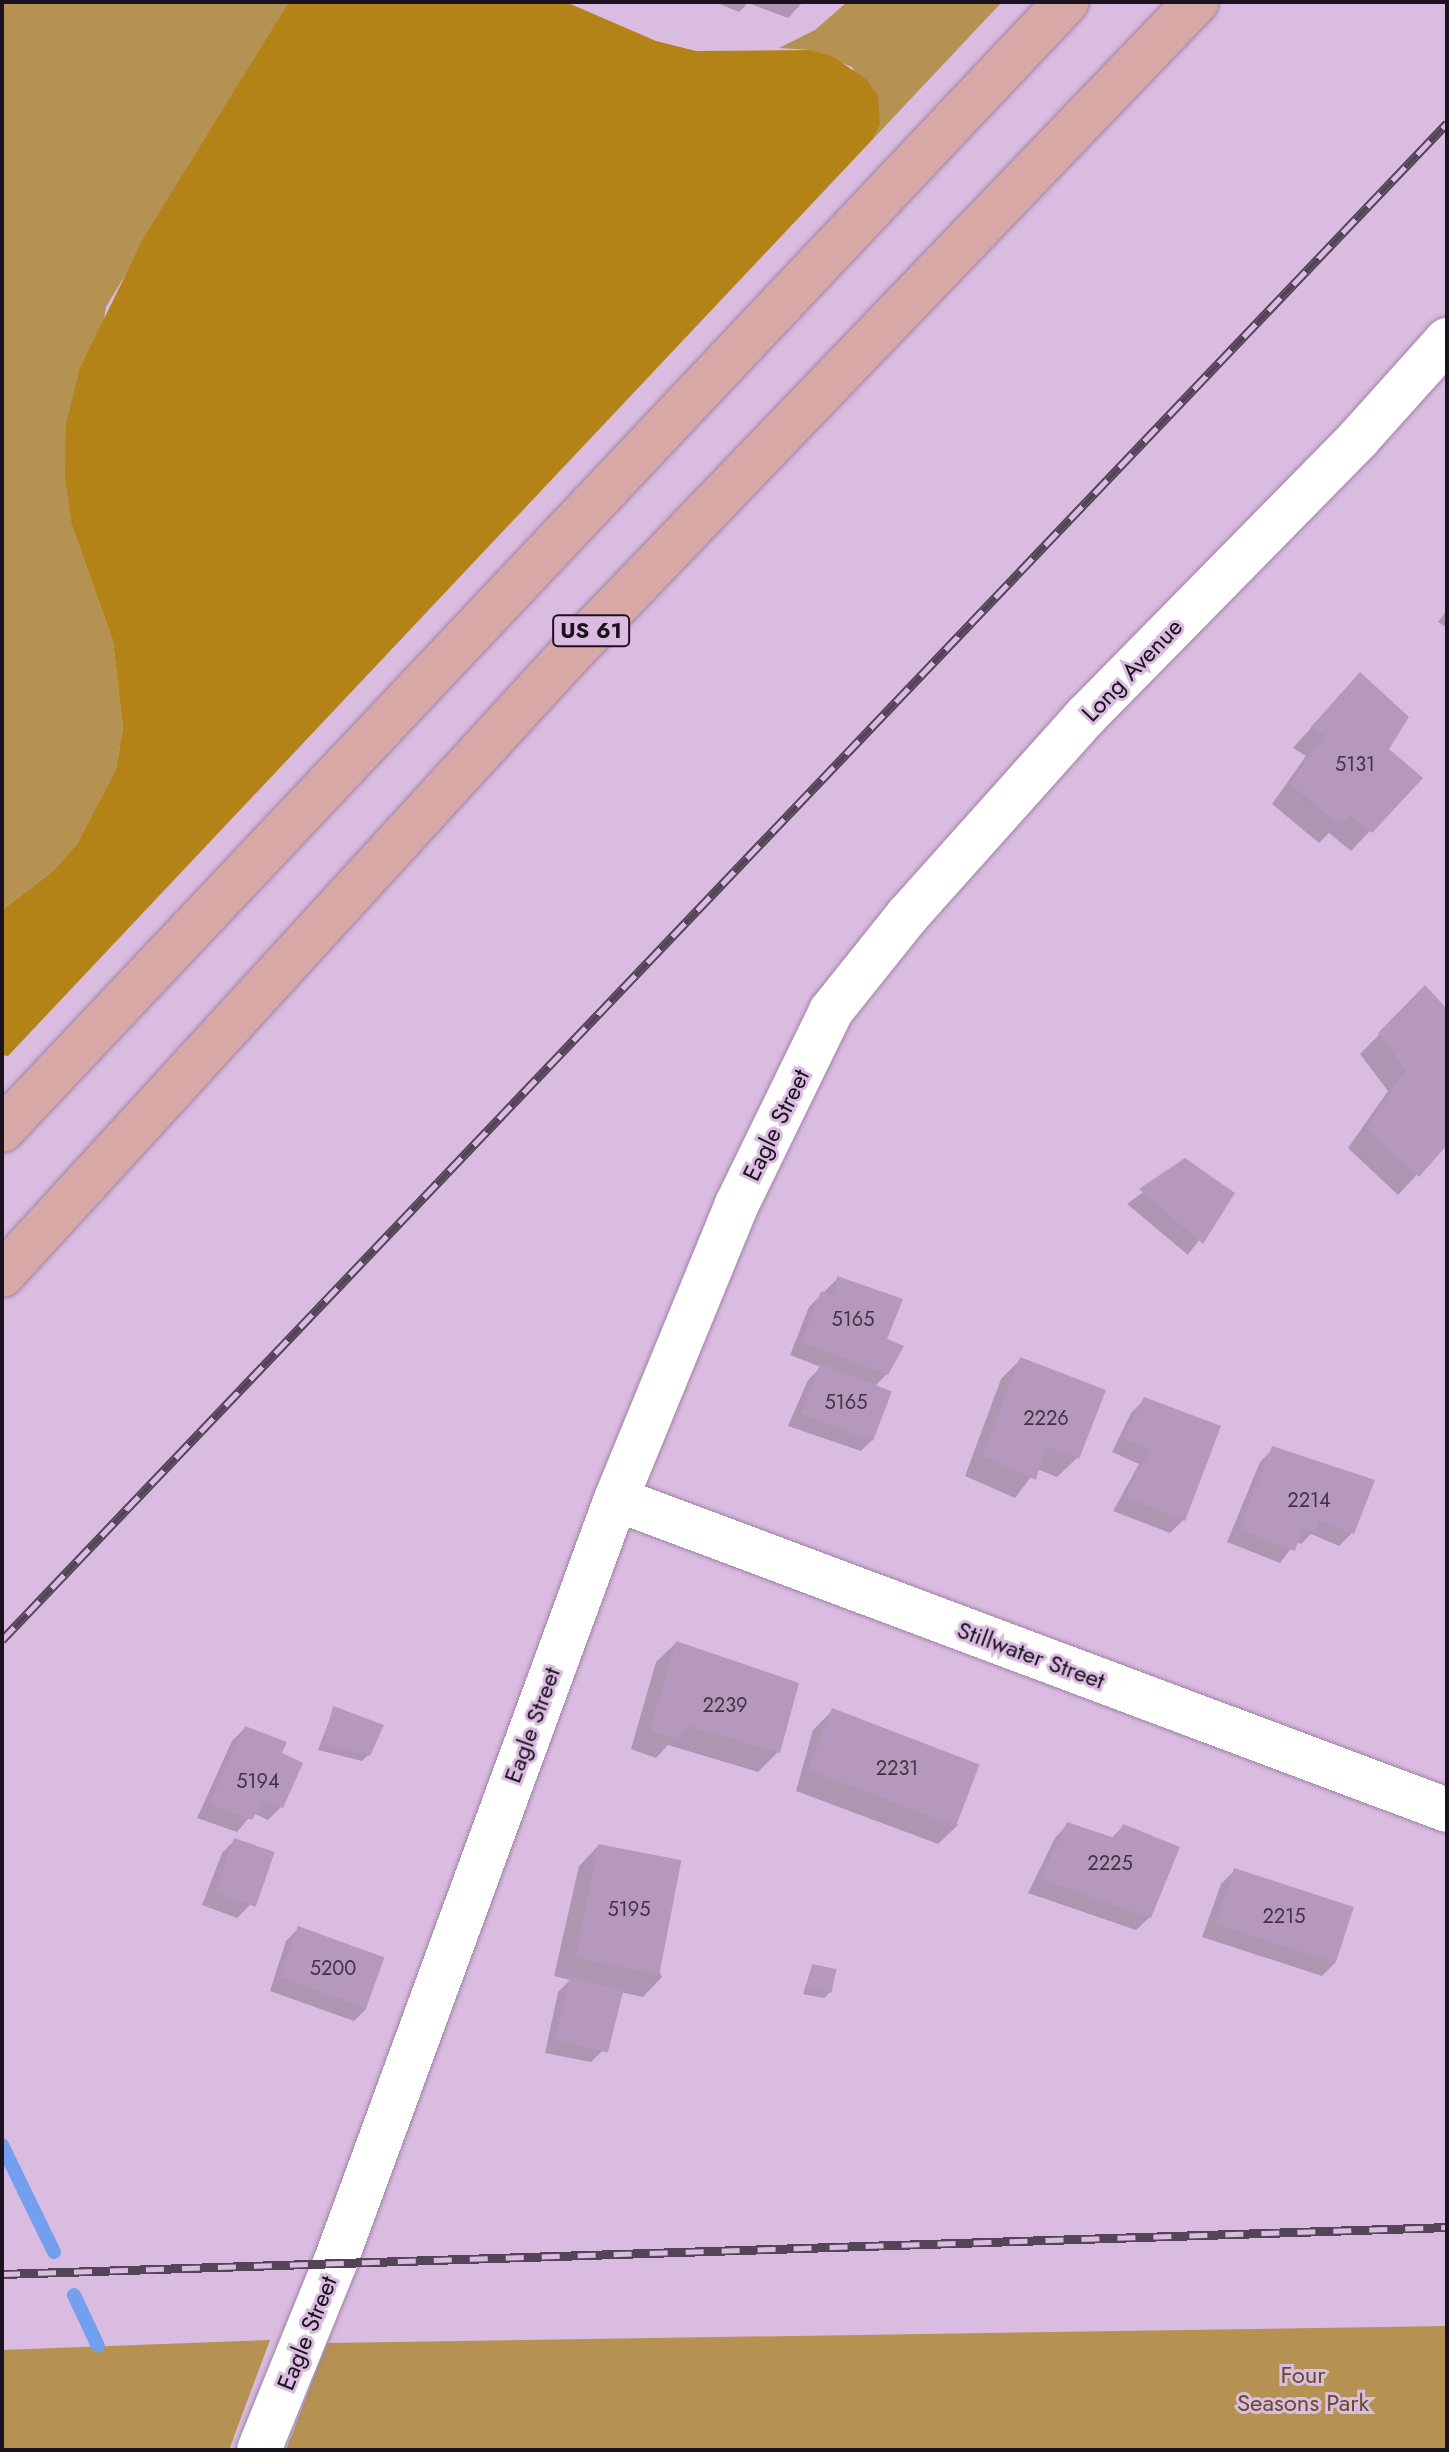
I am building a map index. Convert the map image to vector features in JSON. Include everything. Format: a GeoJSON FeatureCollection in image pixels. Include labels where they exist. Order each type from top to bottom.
{"type":"FeatureCollection","features":[{"type":"Feature","properties":{"kind":"main road"},"geometry":{"type":"LineString","coordinates":[[2,1130],[1066,2]]}},
{"type":"Feature","properties":{"kind":"main road","name":"US 61"},"geometry":{"type":"LineString","coordinates":[[2,1275],[568,656],[1196,2]]}},
{"type":"Feature","properties":{"kind":"street","name":"Long Avenue"},"geometry":{"type":"LineString","coordinates":[[831,1011],[907,916],[1087,715],[1351,446],[1447,340]]}},
{"type":"Feature","properties":{"kind":"street","name":"Eagle Street"},"geometry":{"type":"LineString","coordinates":[[259,2450],[340,2248],[616,1499],[737,1204],[831,1011]]}},
{"type":"Feature","properties":{"kind":"street","name":"Stillwater Street"},"geometry":{"type":"LineString","coordinates":[[616,1499],[1447,1810]]}},
{"type":"Feature","properties":{"kind":"green space"},"geometry":{"type":"Polygon","coordinates":[[[2,2],[289,2],[106,307],[72,526],[113,641],[123,728],[116,769],[77,844],[52,872],[2,910],[2,2]]]}},
{"type":"Feature","properties":{"kind":"green space"},"geometry":{"type":"Polygon","coordinates":[[[847,2],[1002,2],[873,139],[880,125],[852,67],[810,50],[779,48],[815,30],[847,2]]]}},
{"type":"Feature","properties":{"kind":"green space","name":"Four Seasons Park"},"geometry":{"type":"Polygon","coordinates":[[[1447,2326],[1447,2450],[286,2450],[327,2343],[1447,2326]]]}},
{"type":"Feature","properties":{"kind":"green space"},"geometry":{"type":"Polygon","coordinates":[[[270,2340],[229,2450],[2,2450],[2,2350],[270,2340]]]}},
{"type":"Feature","properties":{"kind":"shaded area"},"geometry":{"type":"Polygon","coordinates":[[[289,2],[566,2],[656,41],[696,51],[810,50],[832,56],[867,80],[878,96],[880,125],[873,139],[8,1056],[2,1055],[2,910],[52,872],[77,844],[116,769],[123,728],[113,641],[72,526],[65,477],[66,424],[80,368],[143,239],[289,2]]]}},
{"type":"Feature","properties":{"kind":"building"},"geometry":{"type":"Polygon","coordinates":[[[1360,672],[1409,717],[1389,749],[1423,778],[1372,833],[1350,815],[1340,825],[1290,784],[1324,735],[1311,727],[1360,672]]]}},
{"type":"Feature","properties":{"kind":"building"},"geometry":{"type":"Polygon","coordinates":[[[1425,985],[1447,1009],[1447,1145],[1419,1177],[1366,1128],[1406,1070],[1378,1033],[1425,985]]]}},
{"type":"Feature","properties":{"kind":"building"},"geometry":{"type":"Polygon","coordinates":[[[1185,1158],[1235,1193],[1203,1244],[1139,1189],[1185,1158]]]}},
{"type":"Feature","properties":{"kind":"building"},"geometry":{"type":"Polygon","coordinates":[[[837,1276],[903,1299],[887,1339],[904,1346],[888,1375],[802,1342],[821,1291],[835,1296],[837,1276]]]}},
{"type":"Feature","properties":{"kind":"building"},"geometry":{"type":"Polygon","coordinates":[[[1020,1357],[1106,1390],[1079,1459],[1045,1446],[1036,1480],[983,1456],[1020,1357]]]}},
{"type":"Feature","properties":{"kind":"building"},"geometry":{"type":"Polygon","coordinates":[[[820,1364],[892,1392],[873,1441],[801,1413],[820,1364]]]}},
{"type":"Feature","properties":{"kind":"building"},"geometry":{"type":"Polygon","coordinates":[[[1144,1397],[1221,1426],[1185,1521],[1125,1497],[1150,1450],[1123,1438],[1144,1397]]]}},
{"type":"Feature","properties":{"kind":"building"},"geometry":{"type":"Polygon","coordinates":[[[1272,1446],[1375,1480],[1354,1534],[1320,1520],[1316,1532],[1303,1527],[1295,1551],[1239,1529],[1272,1446]]]}},
{"type":"Feature","properties":{"kind":"building"},"geometry":{"type":"Polygon","coordinates":[[[676,1641],[799,1683],[780,1753],[688,1726],[677,1739],[650,1730],[676,1641]]]}},
{"type":"Feature","properties":{"kind":"building"},"geometry":{"type":"Polygon","coordinates":[[[333,1706],[384,1725],[370,1756],[323,1744],[333,1706]]]}},
{"type":"Feature","properties":{"kind":"building"},"geometry":{"type":"Polygon","coordinates":[[[832,1708],[980,1765],[956,1826],[808,1770],[832,1708]]]}},
{"type":"Feature","properties":{"kind":"building"},"geometry":{"type":"Polygon","coordinates":[[[245,1726],[287,1742],[282,1753],[303,1763],[283,1808],[263,1799],[252,1820],[209,1804],[245,1726]]]}},
{"type":"Feature","properties":{"kind":"building"},"geometry":{"type":"Polygon","coordinates":[[[1067,1822],[1115,1838],[1123,1824],[1180,1847],[1151,1918],[1040,1879],[1067,1822]]]}},
{"type":"Feature","properties":{"kind":"building"},"geometry":{"type":"Polygon","coordinates":[[[234,1838],[275,1852],[256,1907],[215,1893],[234,1838]]]}},
{"type":"Feature","properties":{"kind":"building"},"geometry":{"type":"Polygon","coordinates":[[[598,1844],[681,1860],[659,1974],[576,1958],[598,1844]]]}},
{"type":"Feature","properties":{"kind":"building"},"geometry":{"type":"Polygon","coordinates":[[[1234,1868],[1354,1907],[1336,1963],[1216,1924],[1234,1868]]]}},
{"type":"Feature","properties":{"kind":"building"},"geometry":{"type":"Polygon","coordinates":[[[298,1926],[384,1957],[366,2008],[280,1977],[298,1926]]]}},
{"type":"Feature","properties":{"kind":"building"},"geometry":{"type":"Polygon","coordinates":[[[812,1964],[836,1969],[831,1993],[807,1987],[812,1964]]]}},
{"type":"Feature","properties":{"kind":"building"},"geometry":{"type":"Polygon","coordinates":[[[570,1977],[623,1990],[608,2052],[555,2039],[570,1977]]]}},
{"type":"Feature","properties":{"kind":"waterway"},"geometry":{"type":"LineString","coordinates":[[2,2145],[54,2252]]}},
{"type":"Feature","properties":{"kind":"waterway"},"geometry":{"type":"LineString","coordinates":[[74,2295],[98,2346]]}},
{"type":"Feature","properties":{"kind":"railway"},"geometry":{"type":"LineString","coordinates":[[2,1640],[1447,123]]}},
{"type":"Feature","properties":{"kind":"railway"},"geometry":{"type":"LineString","coordinates":[[2,2274],[1447,2227]]}}]}
